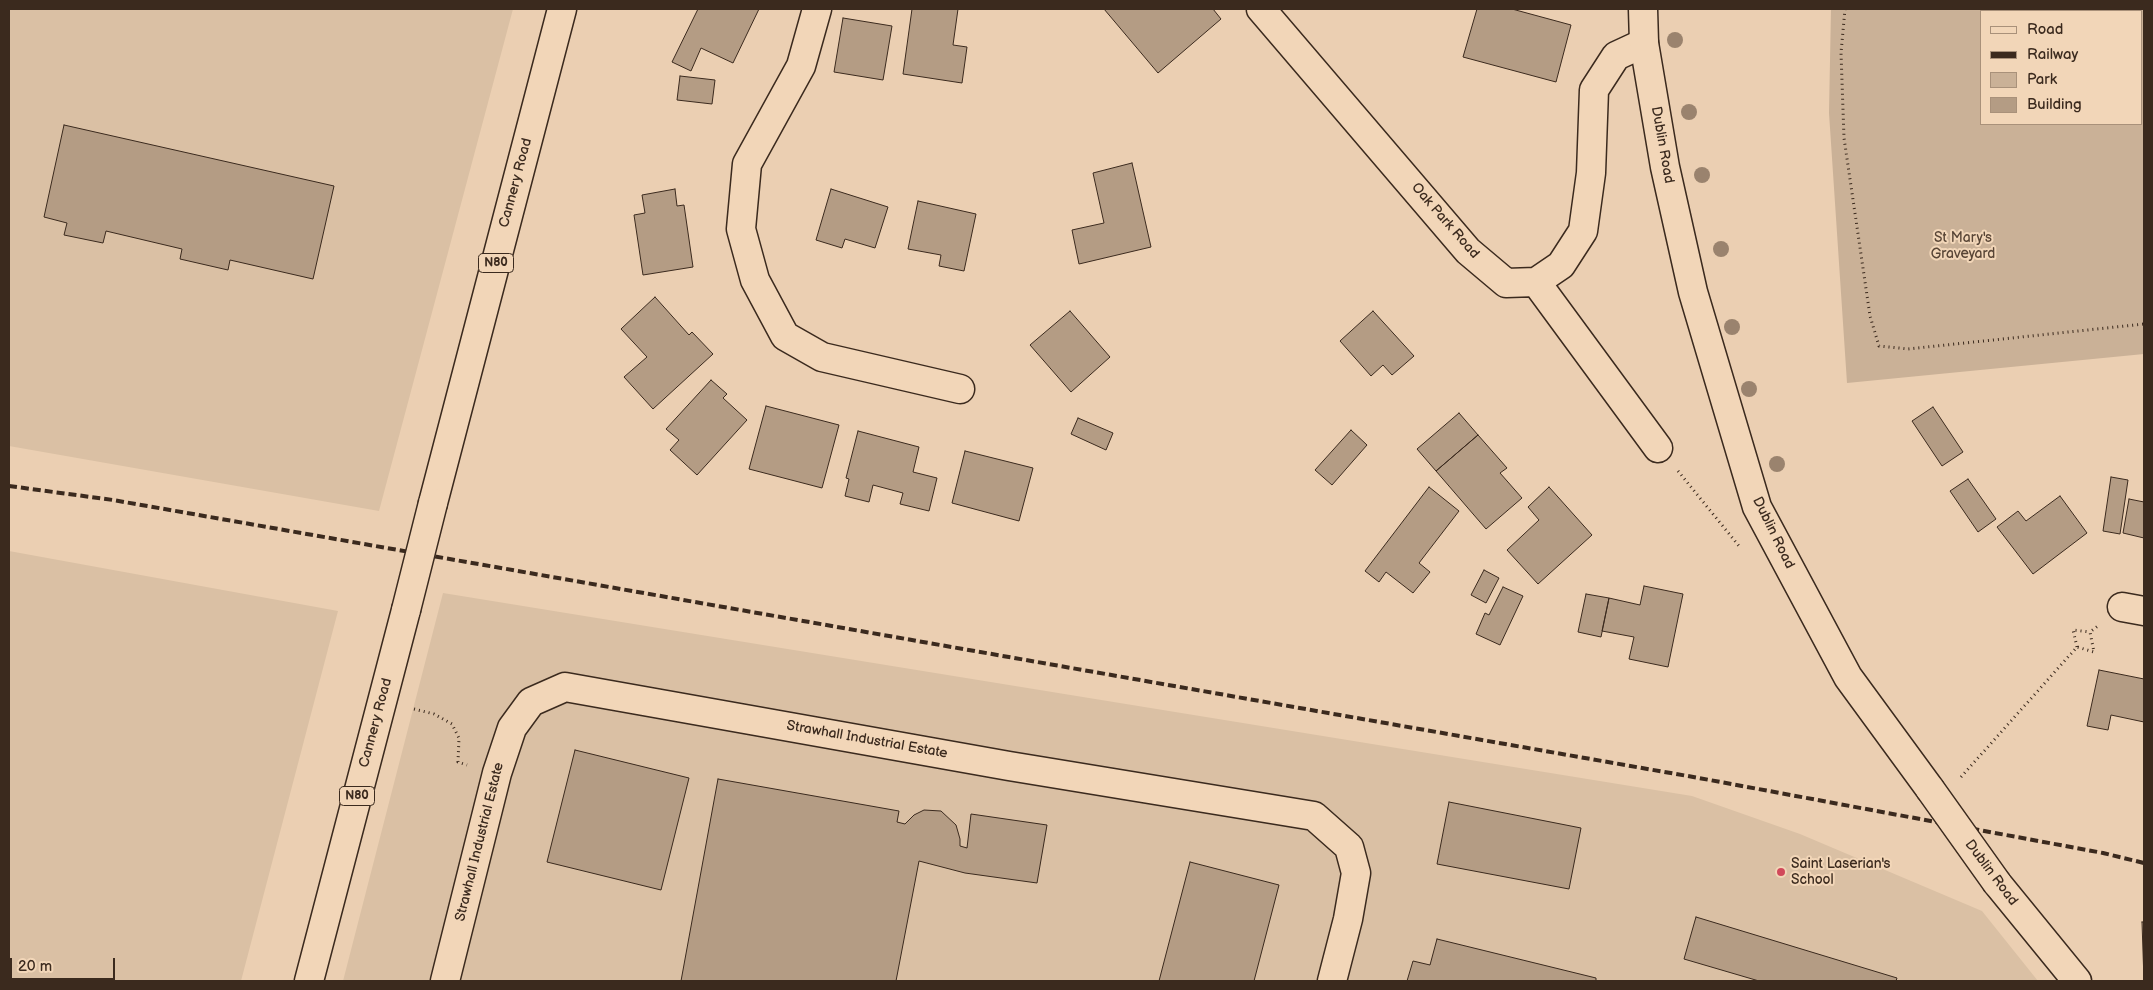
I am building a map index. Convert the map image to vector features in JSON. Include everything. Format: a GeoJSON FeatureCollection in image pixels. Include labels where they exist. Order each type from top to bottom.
{"type":"FeatureCollection","features":[{"type":"Feature","properties":{"kind":"street","name":"Cannery Road"},"geometry":{"type":"LineString","coordinates":[[309,981],[562,9]]}},
{"type":"Feature","properties":{"kind":"street"},"geometry":{"type":"LineString","coordinates":[[817,9],[801,66],[747,164],[741,229],[755,280],[785,336],[822,357],[960,389]]}},
{"type":"Feature","properties":{"kind":"street","name":"Oak Park Road"},"geometry":{"type":"LineString","coordinates":[[1261,9],[1468,251],[1506,283],[1536,282]]}},
{"type":"Feature","properties":{"kind":"street","name":"Dublin Road"},"geometry":{"type":"LineString","coordinates":[[1642,9],[1644,43],[1665,167],[1693,292],[1757,507],[1848,677],[1997,883],[2077,981]]}},
{"type":"Feature","properties":{"kind":"street"},"geometry":{"type":"LineString","coordinates":[[1644,43],[1616,56],[1594,90],[1591,173],[1583,231],[1561,265],[1536,282],[1658,448]]}},
{"type":"Feature","properties":{"kind":"street","name":"Strawhall Industrial Estate"},"geometry":{"type":"LineString","coordinates":[[445,981],[497,773],[512,728],[531,702],[565,687],[1009,766],[1314,816],[1349,847],[1356,873],[1348,919],[1332,981]]}},
{"type":"Feature","properties":{"kind":"path"},"geometry":{"type":"LineString","coordinates":[[1845,9],[1842,53],[1844,138],[1870,316],[1879,346],[1908,349],[2144,324]]}},
{"type":"Feature","properties":{"kind":"path"},"geometry":{"type":"LineString","coordinates":[[2077,647],[2073,630],[2090,632],[2133,609]]}},
{"type":"Feature","properties":{"kind":"path"},"geometry":{"type":"LineString","coordinates":[[2077,647],[2094,652],[2090,632]]}},
{"type":"Feature","properties":{"kind":"path"},"geometry":{"type":"LineString","coordinates":[[1930,790],[1961,776],[2077,647]]}},
{"type":"Feature","properties":{"kind":"path"},"geometry":{"type":"LineString","coordinates":[[406,707],[434,714],[452,724],[459,738],[458,762],[497,773]]}},
{"type":"Feature","properties":{"kind":"shaded area"},"geometry":{"type":"Polygon","coordinates":[[[9,9],[513,9],[379,511],[9,446],[9,9]]]}},
{"type":"Feature","properties":{"kind":"shaded area"},"geometry":{"type":"Polygon","coordinates":[[[9,551],[338,611],[241,981],[9,981],[9,551]]]}},
{"type":"Feature","properties":{"kind":"shaded area"},"geometry":{"type":"Polygon","coordinates":[[[443,593],[1692,796],[1800,834],[1982,911],[2038,981],[343,981],[443,593]]]}},
{"type":"Feature","properties":{"kind":"green space","name":"St Mary's Graveyard"},"geometry":{"type":"Polygon","coordinates":[[[1831,9],[2144,9],[2144,354],[1847,383],[1829,113],[1831,9]]]}},
{"type":"Feature","properties":{"kind":"building"},"geometry":{"type":"Polygon","coordinates":[[[698,9],[759,9],[733,63],[701,48],[691,71],[672,62],[698,9]]]}},
{"type":"Feature","properties":{"kind":"building"},"geometry":{"type":"Polygon","coordinates":[[[912,9],[958,9],[953,45],[967,47],[962,83],[903,74],[912,9]]]}},
{"type":"Feature","properties":{"kind":"building"},"geometry":{"type":"Polygon","coordinates":[[[1104,9],[1213,9],[1221,19],[1158,73],[1104,9]]]}},
{"type":"Feature","properties":{"kind":"building"},"geometry":{"type":"Polygon","coordinates":[[[1477,9],[1512,9],[1571,25],[1556,82],[1463,57],[1477,9]]]}},
{"type":"Feature","properties":{"kind":"building"},"geometry":{"type":"Polygon","coordinates":[[[843,18],[892,26],[883,80],[834,72],[843,18]]]}},
{"type":"Feature","properties":{"kind":"building"},"geometry":{"type":"Polygon","coordinates":[[[680,76],[715,80],[712,104],[677,100],[680,76]]]}},
{"type":"Feature","properties":{"kind":"building"},"geometry":{"type":"Polygon","coordinates":[[[64,125],[334,186],[313,279],[230,260],[228,270],[180,259],[182,249],[106,231],[103,243],[64,235],[67,223],[44,217],[64,125]]]}},
{"type":"Feature","properties":{"kind":"building"},"geometry":{"type":"Polygon","coordinates":[[[1132,163],[1151,247],[1079,264],[1072,230],[1104,223],[1093,173],[1132,163]]]}},
{"type":"Feature","properties":{"kind":"building"},"geometry":{"type":"Polygon","coordinates":[[[675,189],[677,206],[684,205],[693,267],[643,275],[634,215],[645,213],[642,195],[675,189]]]}},
{"type":"Feature","properties":{"kind":"building"},"geometry":{"type":"Polygon","coordinates":[[[831,189],[888,207],[875,248],[845,239],[842,248],[816,240],[831,189]]]}},
{"type":"Feature","properties":{"kind":"building"},"geometry":{"type":"Polygon","coordinates":[[[918,201],[976,214],[964,271],[939,266],[941,255],[908,249],[918,201]]]}},
{"type":"Feature","properties":{"kind":"building"},"geometry":{"type":"Polygon","coordinates":[[[655,297],[689,335],[692,332],[713,354],[653,409],[624,377],[647,357],[621,329],[655,297]]]}},
{"type":"Feature","properties":{"kind":"building"},"geometry":{"type":"Polygon","coordinates":[[[1070,311],[1110,357],[1071,392],[1030,345],[1070,311]]]}},
{"type":"Feature","properties":{"kind":"building"},"geometry":{"type":"Polygon","coordinates":[[[1373,311],[1414,356],[1392,375],[1383,365],[1371,376],[1340,341],[1373,311]]]}},
{"type":"Feature","properties":{"kind":"building"},"geometry":{"type":"Polygon","coordinates":[[[711,380],[727,394],[723,398],[747,420],[697,475],[670,450],[679,440],[666,429],[711,380]]]}},
{"type":"Feature","properties":{"kind":"building"},"geometry":{"type":"Polygon","coordinates":[[[766,406],[839,425],[822,488],[749,469],[766,406]]]}},
{"type":"Feature","properties":{"kind":"building"},"geometry":{"type":"Polygon","coordinates":[[[1933,407],[1963,452],[1942,466],[1912,421],[1933,407]]]}},
{"type":"Feature","properties":{"kind":"building"},"geometry":{"type":"Polygon","coordinates":[[[1459,413],[1478,435],[1436,471],[1417,449],[1459,413]]]}},
{"type":"Feature","properties":{"kind":"building"},"geometry":{"type":"Polygon","coordinates":[[[1078,418],[1113,433],[1106,450],[1071,434],[1078,418]]]}},
{"type":"Feature","properties":{"kind":"building"},"geometry":{"type":"Polygon","coordinates":[[[1351,430],[1367,445],[1332,485],[1315,470],[1351,430]]]}},
{"type":"Feature","properties":{"kind":"building"},"geometry":{"type":"Polygon","coordinates":[[[858,431],[919,447],[913,472],[937,478],[929,511],[900,504],[903,493],[873,485],[869,502],[845,496],[849,479],[846,478],[858,431]]]}},
{"type":"Feature","properties":{"kind":"building"},"geometry":{"type":"Polygon","coordinates":[[[1478,435],[1507,468],[1500,473],[1522,498],[1486,529],[1436,471],[1478,435]]]}},
{"type":"Feature","properties":{"kind":"building"},"geometry":{"type":"Polygon","coordinates":[[[965,451],[1033,468],[1019,521],[952,503],[965,451]]]}},
{"type":"Feature","properties":{"kind":"building"},"geometry":{"type":"Polygon","coordinates":[[[2111,477],[2128,480],[2120,534],[2103,531],[2111,477]]]}},
{"type":"Feature","properties":{"kind":"building"},"geometry":{"type":"Polygon","coordinates":[[[1968,479],[1996,519],[1978,532],[1950,491],[1968,479]]]}},
{"type":"Feature","properties":{"kind":"building"},"geometry":{"type":"Polygon","coordinates":[[[1429,487],[1459,511],[1419,563],[1430,572],[1413,593],[1386,572],[1379,582],[1365,571],[1429,487]]]}},
{"type":"Feature","properties":{"kind":"building"},"geometry":{"type":"Polygon","coordinates":[[[1549,487],[1592,535],[1538,584],[1507,550],[1539,520],[1528,507],[1549,487]]]}},
{"type":"Feature","properties":{"kind":"building"},"geometry":{"type":"Polygon","coordinates":[[[2060,496],[2087,533],[2033,574],[1997,527],[2018,511],[2026,521],[2060,496]]]}},
{"type":"Feature","properties":{"kind":"building"},"geometry":{"type":"Polygon","coordinates":[[[2129,499],[2144,502],[2144,538],[2123,533],[2129,499]]]}},
{"type":"Feature","properties":{"kind":"building"},"geometry":{"type":"Polygon","coordinates":[[[1484,570],[1499,578],[1486,603],[1471,595],[1484,570]]]}},
{"type":"Feature","properties":{"kind":"building"},"geometry":{"type":"Polygon","coordinates":[[[1644,586],[1683,594],[1668,667],[1629,659],[1634,637],[1602,631],[1609,598],[1640,605],[1644,586]]]}},
{"type":"Feature","properties":{"kind":"building"},"geometry":{"type":"Polygon","coordinates":[[[1503,587],[1523,596],[1500,645],[1476,634],[1485,613],[1489,615],[1503,587]]]}},
{"type":"Feature","properties":{"kind":"building"},"geometry":{"type":"Polygon","coordinates":[[[1586,594],[1609,598],[1601,637],[1578,632],[1586,594]]]}},
{"type":"Feature","properties":{"kind":"building"},"geometry":{"type":"Polygon","coordinates":[[[2099,670],[2144,679],[2144,722],[2111,715],[2108,730],[2087,726],[2099,670]]]}},
{"type":"Feature","properties":{"kind":"building"},"geometry":{"type":"Polygon","coordinates":[[[575,750],[689,778],[661,890],[547,862],[575,750]]]}},
{"type":"Feature","properties":{"kind":"building"},"geometry":{"type":"Polygon","coordinates":[[[718,779],[899,811],[897,822],[905,824],[914,815],[924,810],[941,811],[956,825],[960,846],[967,848],[971,814],[1047,825],[1037,883],[965,873],[919,861],[896,981],[681,981],[718,779]]]}},
{"type":"Feature","properties":{"kind":"building"},"geometry":{"type":"Polygon","coordinates":[[[1449,802],[1581,828],[1569,889],[1437,864],[1449,802]]]}},
{"type":"Feature","properties":{"kind":"building"},"geometry":{"type":"Polygon","coordinates":[[[1190,862],[1279,885],[1254,981],[1159,981],[1190,862]]]}},
{"type":"Feature","properties":{"kind":"building"},"geometry":{"type":"Polygon","coordinates":[[[1696,917],[1897,978],[1896,981],[1759,981],[1684,959],[1696,917]]]}},
{"type":"Feature","properties":{"kind":"building"},"geometry":{"type":"Polygon","coordinates":[[[2142,922],[2144,922],[2144,981],[2142,922]]]}},
{"type":"Feature","properties":{"kind":"building"},"geometry":{"type":"Polygon","coordinates":[[[1437,939],[1596,978],[1596,981],[1407,981],[1413,961],[1430,965],[1437,939]]]}},
{"type":"Feature","properties":{"kind":"railway"},"geometry":{"type":"LineString","coordinates":[[9,486],[113,500],[1699,778],[2103,853],[2144,863]]}},
{"type":"Feature","properties":{"kind":"place","name":"Saint Laserian's School"},"geometry":{"type":"Point","coordinates":[1781,872]}}]}
